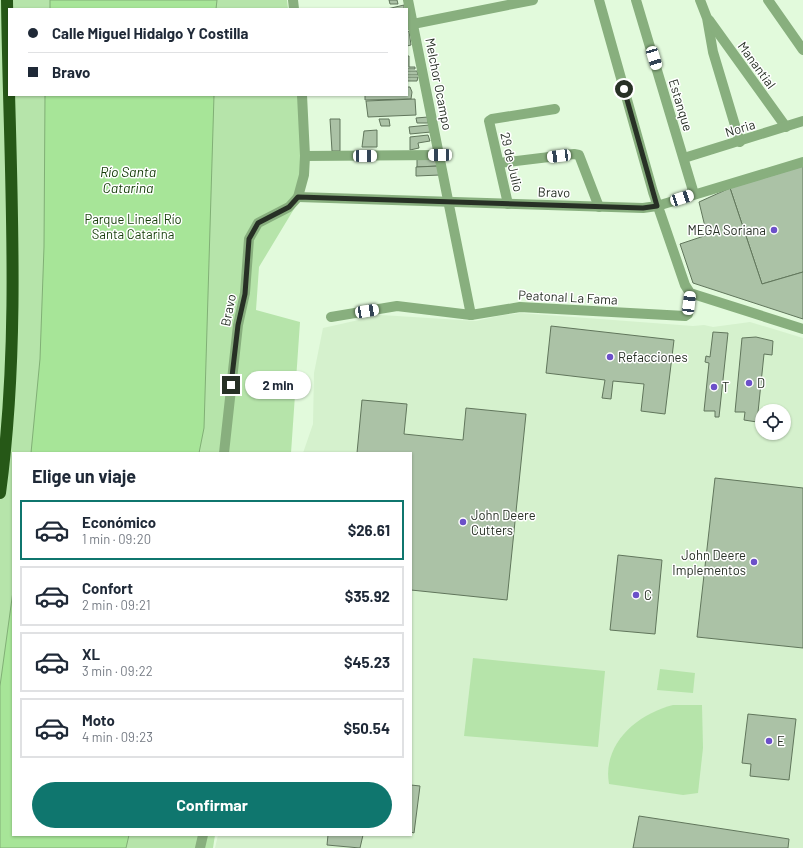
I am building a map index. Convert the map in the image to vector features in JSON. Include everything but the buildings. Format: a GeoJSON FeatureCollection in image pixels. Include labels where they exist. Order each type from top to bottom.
{"type":"FeatureCollection","features":[{"type":"Feature","properties":{"kind":"highway"},"geometry":{"type":"LineString","coordinates":[[7,0],[8,48]]}},
{"type":"Feature","properties":{"kind":"highway"},"geometry":{"type":"LineString","coordinates":[[0,493],[10,394],[13,285],[9,96]]}},
{"type":"Feature","properties":{"kind":"street","name":"Melchor Ocampo"},"geometry":{"type":"LineString","coordinates":[[408,0],[410,25],[440,155],[471,315]]}},
{"type":"Feature","properties":{"kind":"street"},"geometry":{"type":"LineString","coordinates":[[410,25],[533,0]]}},
{"type":"Feature","properties":{"kind":"street"},"geometry":{"type":"LineString","coordinates":[[600,0],[657,206],[685,285],[690,294],[803,328]]}},
{"type":"Feature","properties":{"kind":"street","name":"Estanque"},"geometry":{"type":"LineString","coordinates":[[636,0],[694,194]]}},
{"type":"Feature","properties":{"kind":"street","name":"Manantial"},"geometry":{"type":"LineString","coordinates":[[700,0],[707,18],[713,52],[740,142]]}},
{"type":"Feature","properties":{"kind":"street"},"geometry":{"type":"LineString","coordinates":[[768,0],[803,50]]}},
{"type":"Feature","properties":{"kind":"street","name":"Manantial"},"geometry":{"type":"LineString","coordinates":[[707,18],[786,127]]}},
{"type":"Feature","properties":{"kind":"street"},"geometry":{"type":"LineString","coordinates":[[298,197],[304,174],[305,156],[302,96]]}},
{"type":"Feature","properties":{"kind":"street","name":"29 de Julio"},"geometry":{"type":"LineString","coordinates":[[508,204],[490,120],[555,109]]}},
{"type":"Feature","properties":{"kind":"street","name":"Noria"},"geometry":{"type":"LineString","coordinates":[[684,158],[740,142],[803,121]]}},
{"type":"Feature","properties":{"kind":"street"},"geometry":{"type":"LineString","coordinates":[[499,162],[574,154],[579,155],[599,207]]}},
{"type":"Feature","properties":{"kind":"street"},"geometry":{"type":"LineString","coordinates":[[305,156],[440,155]]}},
{"type":"Feature","properties":{"kind":"street","name":"Bravo"},"geometry":{"type":"LineString","coordinates":[[224,452],[238,325],[245,294],[249,239],[258,223],[289,207],[298,197],[643,208],[657,206],[803,162]]}},
{"type":"Feature","properties":{"kind":"street","name":"Peatonal La Fama"},"geometry":{"type":"LineString","coordinates":[[331,317],[396,306],[471,315],[520,307],[685,316],[688,314],[690,294]]}},
{"type":"Feature","properties":{"kind":"street"},"geometry":{"type":"LineString","coordinates":[[200,848],[203,836]]}},
{"type":"Feature","properties":{"kind":"shaded area"},"geometry":{"type":"Polygon","coordinates":[[[520,313],[693,326],[704,325],[713,327],[750,322],[803,338],[803,848],[215,848],[218,836],[412,836],[412,452],[303,452],[313,424],[314,373],[323,328],[381,315],[476,321],[520,313]]]}},
{"type":"Feature","properties":{"kind":"green space","name":"Parque Lineal Río Santa Catarina"},"geometry":{"type":"Polygon","coordinates":[[[0,0],[287,0],[288,8],[8,8],[8,96],[298,96],[302,131],[300,199],[259,267],[256,310],[300,322],[291,452],[12,452],[12,836],[215,836],[213,848],[0,848],[0,0]]]}},
{"type":"Feature","properties":{"kind":"green space"},"geometry":{"type":"Polygon","coordinates":[[[473,658],[605,671],[598,747],[464,736],[473,658]]]}},
{"type":"Feature","properties":{"kind":"green space"},"geometry":{"type":"Polygon","coordinates":[[[660,669],[695,673],[693,693],[657,690],[660,669]]]}},
{"type":"Feature","properties":{"kind":"green space"},"geometry":{"type":"Polygon","coordinates":[[[673,705],[702,705],[703,748],[698,793],[683,795],[609,784],[608,769],[611,756],[625,733],[635,723],[647,716],[660,709],[673,705]]]}},
{"type":"Feature","properties":{"kind":"water"},"geometry":{"type":"Polygon","coordinates":[[[50,0],[217,0],[216,8],[50,8],[50,0]]]}},
{"type":"Feature","properties":{"kind":"water","name":"Río Santa Catarina"},"geometry":{"type":"Polygon","coordinates":[[[45,96],[214,96],[204,428],[199,452],[31,452],[40,359],[44,247],[45,96]]]}},
{"type":"Feature","properties":{"kind":"water"},"geometry":{"type":"Polygon","coordinates":[[[12,598],[12,836],[129,836],[126,848],[0,848],[0,686],[12,598]]]}},
{"type":"Feature","properties":{"kind":"place","name":"MEGA Soriana"},"geometry":{"type":"Point","coordinates":[774,230]}},
{"type":"Feature","properties":{"kind":"place","name":"Refacciones"},"geometry":{"type":"Point","coordinates":[610,357]}},
{"type":"Feature","properties":{"kind":"place","name":"D"},"geometry":{"type":"Point","coordinates":[749,383]}},
{"type":"Feature","properties":{"kind":"place","name":"T"},"geometry":{"type":"Point","coordinates":[714,387]}},
{"type":"Feature","properties":{"kind":"place","name":"John Deere Cutters"},"geometry":{"type":"Point","coordinates":[463,522]}},
{"type":"Feature","properties":{"kind":"place","name":"John Deere Implementos"},"geometry":{"type":"Point","coordinates":[754,562]}},
{"type":"Feature","properties":{"kind":"place","name":"C"},"geometry":{"type":"Point","coordinates":[636,595]}},
{"type":"Feature","properties":{"kind":"place","name":"E"},"geometry":{"type":"Point","coordinates":[769,741]}},
{"type":"Feature","properties":{"kind":"route"},"geometry":{"type":"LineString","coordinates":[[231,385],[238,325],[245,294],[249,239],[252,231],[258,223],[289,207],[298,197],[643,208],[657,206],[624,89]]}}]}
